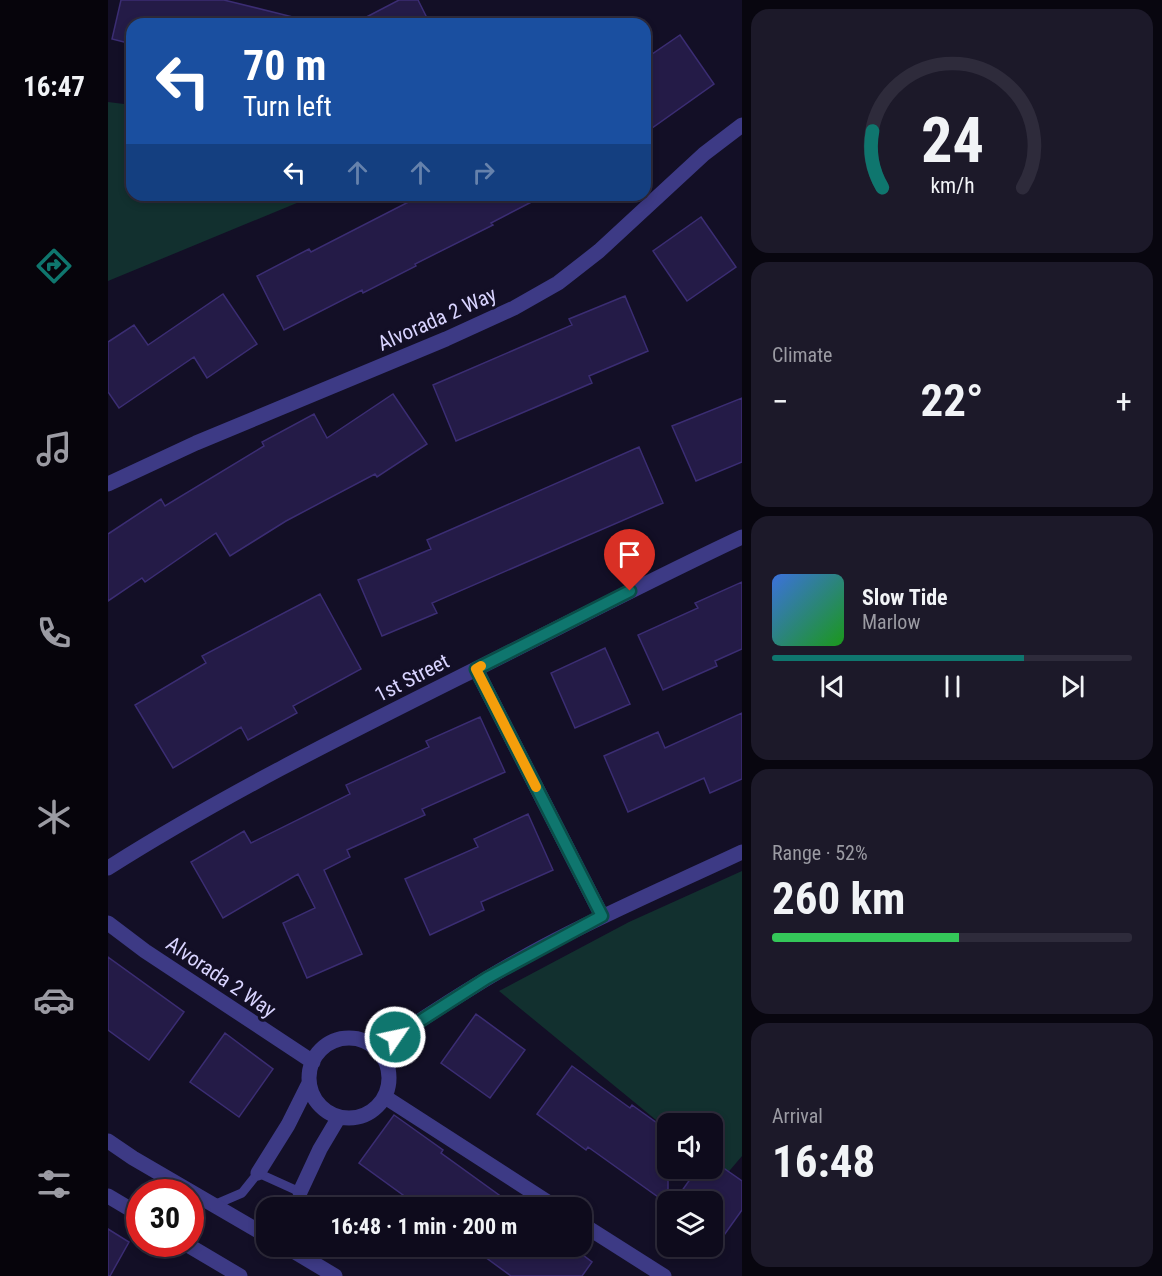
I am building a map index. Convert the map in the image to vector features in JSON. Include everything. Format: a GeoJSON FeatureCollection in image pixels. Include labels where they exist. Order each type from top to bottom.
{"type":"FeatureCollection","features":[{"type":"Feature","properties":{"kind":"street","name":"Alvorada 2 Way"},"geometry":{"type":"LineString","coordinates":[[108,484],[196,443],[446,339],[514,308],[558,283],[599,251],[704,154],[742,125]]}},
{"type":"Feature","properties":{"kind":"street","name":"1st Street"},"geometry":{"type":"LineString","coordinates":[[108,868],[170,831],[369,722],[572,619],[742,537]]}},
{"type":"Feature","properties":{"kind":"street"},"geometry":{"type":"LineString","coordinates":[[476,669],[602,916]]}},
{"type":"Feature","properties":{"kind":"street"},"geometry":{"type":"LineString","coordinates":[[376,1049],[487,978],[602,916],[742,852]]}},
{"type":"Feature","properties":{"kind":"street","name":"Alvorada 2 Way"},"geometry":{"type":"LineString","coordinates":[[108,923],[154,957],[313,1062]]}},
{"type":"Feature","properties":{"kind":"street"},"geometry":{"type":"LineString","coordinates":[[258,1173],[309,1083],[313,1062],[319,1052],[329,1043],[354,1038],[366,1042],[384,1059],[389,1072],[389,1085],[385,1097],[377,1108],[366,1115],[352,1119],[339,1118],[330,1114],[316,1101],[309,1083]]}},
{"type":"Feature","properties":{"kind":"street"},"geometry":{"type":"LineString","coordinates":[[385,1097],[540,1197]]}},
{"type":"Feature","properties":{"kind":"street"},"geometry":{"type":"LineString","coordinates":[[300,1192],[320,1149],[339,1118]]}},
{"type":"Feature","properties":{"kind":"street"},"geometry":{"type":"LineString","coordinates":[[108,1141],[256,1230]]}},
{"type":"Feature","properties":{"kind":"street"},"geometry":{"type":"LineString","coordinates":[[108,1196],[126,1207]]}},
{"type":"Feature","properties":{"kind":"street"},"geometry":{"type":"LineString","coordinates":[[592,1230],[664,1276]]}},
{"type":"Feature","properties":{"kind":"street"},"geometry":{"type":"LineString","coordinates":[[204,1255],[240,1276]]}},
{"type":"Feature","properties":{"kind":"street"},"geometry":{"type":"LineString","coordinates":[[308,1257],[336,1276]]}},
{"type":"Feature","properties":{"kind":"lane"},"geometry":{"type":"LineString","coordinates":[[214,1205],[242,1192],[258,1173],[300,1192],[298,1197]]}},
{"type":"Feature","properties":{"kind":"green space"},"geometry":{"type":"Polygon","coordinates":[[[108,102],[126,104],[126,201],[301,201],[108,281],[108,102]]]}},
{"type":"Feature","properties":{"kind":"green space"},"geometry":{"type":"Polygon","coordinates":[[[742,871],[742,1156],[725,1176],[723,1174],[723,1113],[657,1113],[657,1121],[499,991],[629,922],[742,871]]]}},
{"type":"Feature","properties":{"kind":"building"},"geometry":{"type":"Polygon","coordinates":[[[121,0],[224,0],[293,17],[126,18],[126,42],[112,39],[121,0]]]}},
{"type":"Feature","properties":{"kind":"building"},"geometry":{"type":"Polygon","coordinates":[[[399,0],[418,0],[427,18],[364,18],[399,0]]]}},
{"type":"Feature","properties":{"kind":"building"},"geometry":{"type":"Polygon","coordinates":[[[680,35],[714,84],[651,129],[651,55],[680,35]]]}},
{"type":"Feature","properties":{"kind":"building"},"geometry":{"type":"Polygon","coordinates":[[[410,201],[533,201],[491,223],[493,225],[415,264],[416,266],[363,293],[362,290],[284,330],[257,276],[309,249],[311,252],[410,201]]]}},
{"type":"Feature","properties":{"kind":"building"},"geometry":{"type":"Polygon","coordinates":[[[701,217],[736,267],[687,301],[653,251],[701,217]]]}},
{"type":"Feature","properties":{"kind":"building"},"geometry":{"type":"Polygon","coordinates":[[[223,294],[257,344],[207,378],[194,357],[119,408],[108,392],[108,342],[134,325],[148,345],[223,294]]]}},
{"type":"Feature","properties":{"kind":"building"},"geometry":{"type":"Polygon","coordinates":[[[625,296],[648,351],[589,376],[592,383],[456,441],[433,385],[572,325],[569,319],[625,296]]]}},
{"type":"Feature","properties":{"kind":"building"},"geometry":{"type":"Polygon","coordinates":[[[393,394],[427,444],[377,477],[375,474],[286,521],[230,556],[216,533],[145,582],[142,578],[108,601],[108,534],[161,499],[165,506],[264,446],[262,442],[314,414],[327,438],[393,394]]]}},
{"type":"Feature","properties":{"kind":"building"},"geometry":{"type":"Polygon","coordinates":[[[742,398],[742,462],[696,481],[672,426],[742,398]]]}},
{"type":"Feature","properties":{"kind":"building"},"geometry":{"type":"Polygon","coordinates":[[[639,447],[663,503],[432,603],[437,613],[382,636],[358,580],[431,549],[427,540],[639,447]]]}},
{"type":"Feature","properties":{"kind":"building"},"geometry":{"type":"Polygon","coordinates":[[[742,582],[742,649],[715,661],[717,666],[663,690],[638,635],[698,608],[695,603],[742,582]]]}},
{"type":"Feature","properties":{"kind":"building"},"geometry":{"type":"Polygon","coordinates":[[[320,594],[361,669],[293,706],[297,713],[248,740],[241,727],[173,768],[135,705],[206,663],[202,656],[320,594]]]}},
{"type":"Feature","properties":{"kind":"building"},"geometry":{"type":"Polygon","coordinates":[[[605,648],[630,704],[575,728],[551,673],[605,648]]]}},
{"type":"Feature","properties":{"kind":"building"},"geometry":{"type":"Polygon","coordinates":[[[742,713],[742,779],[710,793],[704,778],[628,812],[604,756],[658,732],[665,748],[742,713]]]}},
{"type":"Feature","properties":{"kind":"building"},"geometry":{"type":"Polygon","coordinates":[[[480,717],[505,772],[422,809],[425,815],[347,850],[350,857],[324,870],[362,954],[307,978],[283,923],[315,908],[298,874],[223,918],[191,862],[244,831],[251,843],[350,794],[346,785],[429,747],[426,741],[480,717]]]}},
{"type":"Feature","properties":{"kind":"building"},"geometry":{"type":"Polygon","coordinates":[[[528,814],[553,870],[481,902],[484,910],[430,935],[405,879],[478,847],[474,839],[528,814]]]}},
{"type":"Feature","properties":{"kind":"building"},"geometry":{"type":"Polygon","coordinates":[[[108,957],[184,1012],[149,1060],[108,1030],[108,957]]]}},
{"type":"Feature","properties":{"kind":"building"},"geometry":{"type":"Polygon","coordinates":[[[476,1014],[525,1050],[490,1098],[441,1063],[476,1014]]]}},
{"type":"Feature","properties":{"kind":"building"},"geometry":{"type":"Polygon","coordinates":[[[225,1033],[273,1069],[239,1117],[190,1082],[225,1033]]]}},
{"type":"Feature","properties":{"kind":"building"},"geometry":{"type":"Polygon","coordinates":[[[572,1066],[630,1108],[632,1105],[657,1123],[657,1179],[668,1179],[668,1191],[657,1191],[657,1196],[588,1147],[586,1150],[537,1114],[572,1066]]]}},
{"type":"Feature","properties":{"kind":"building"},"geometry":{"type":"Polygon","coordinates":[[[394,1115],[443,1150],[441,1153],[502,1197],[406,1197],[359,1163],[394,1115]]]}},
{"type":"Feature","properties":{"kind":"building"},"geometry":{"type":"Polygon","coordinates":[[[723,1168],[742,1181],[742,1210],[723,1237],[723,1191],[682,1191],[690,1179],[723,1179],[723,1168]]]}},
{"type":"Feature","properties":{"kind":"building"},"geometry":{"type":"Polygon","coordinates":[[[108,1229],[126,1240],[126,1247],[108,1276],[108,1229]]]}},
{"type":"Feature","properties":{"kind":"building"},"geometry":{"type":"Polygon","coordinates":[[[485,1257],[585,1257],[592,1262],[582,1276],[511,1276],[485,1257]]]}},
{"type":"Feature","properties":{"kind":"slow traffic"},"geometry":{"type":"LineString","coordinates":[[481,666],[476,669],[536,787]]}},
{"type":"Feature","properties":{"kind":"route"},"geometry":{"type":"LineString","coordinates":[[395,1037],[487,978],[602,916],[476,669],[630,591]]}}]}
